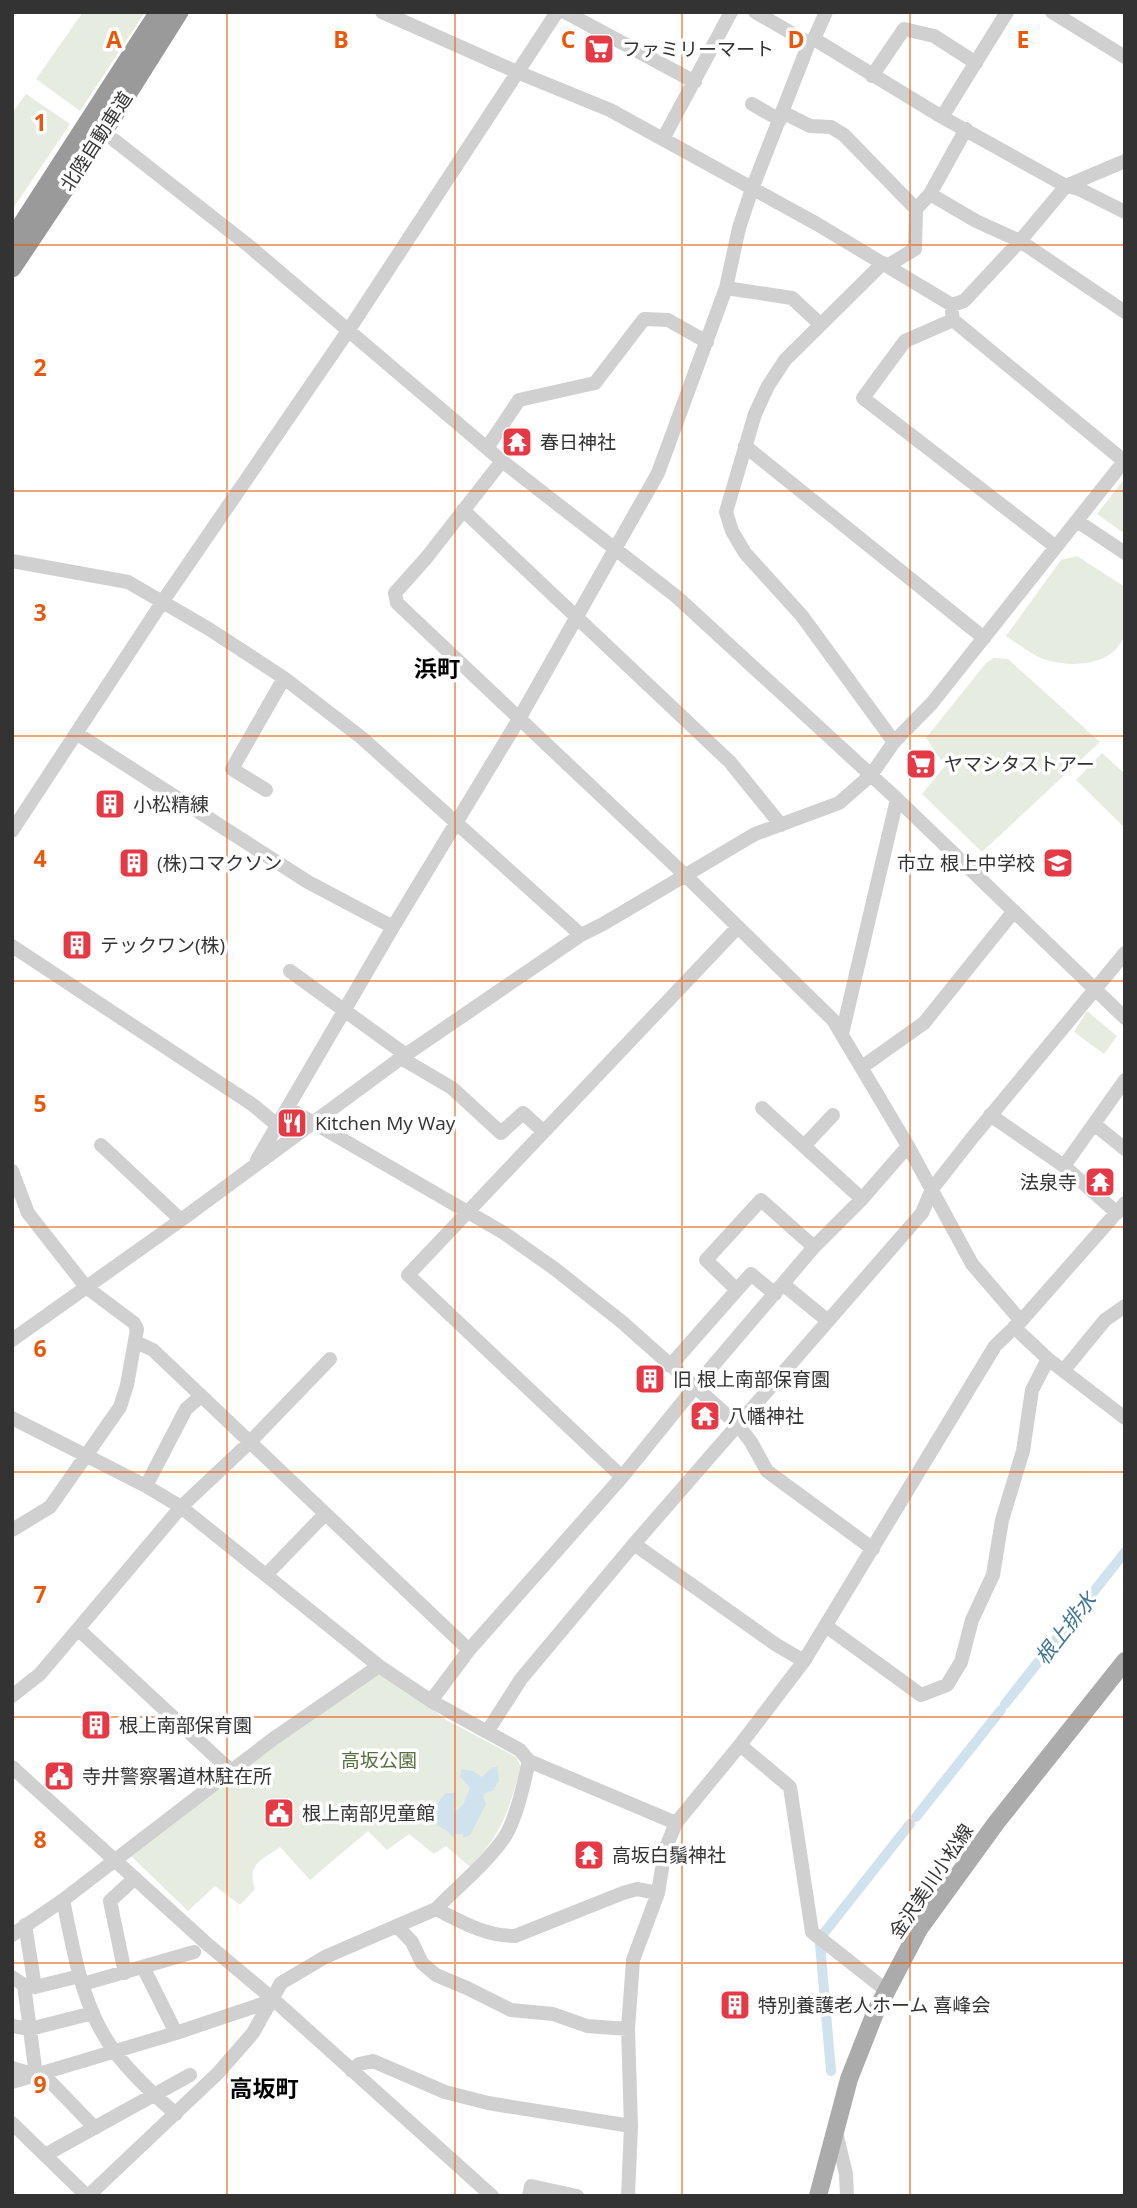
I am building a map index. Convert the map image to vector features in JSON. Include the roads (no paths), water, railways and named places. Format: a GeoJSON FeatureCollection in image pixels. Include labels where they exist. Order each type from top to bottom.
{"type":"FeatureCollection","features":[{"type":"Feature","properties":{"kind":"highway","name":"北陸自動車道"},"geometry":{"type":"LineString","coordinates":[[12,240],[159,12]]}},
{"type":"Feature","properties":{"kind":"highway","name":"北陸自動車道"},"geometry":{"type":"LineString","coordinates":[[12,268],[179,12]]}},
{"type":"Feature","properties":{"kind":"main road","name":"金沢美川小松線"},"geometry":{"type":"LineString","coordinates":[[818,2196],[834,2127],[849,2079],[876,2013],[919,1929],[1054,1749],[1125,1661]]}},
{"type":"Feature","properties":{"kind":"street"},"geometry":{"type":"LineString","coordinates":[[382,12],[610,110],[952,304],[964,301],[1066,186],[1125,161]]}},
{"type":"Feature","properties":{"kind":"street"},"geometry":{"type":"LineString","coordinates":[[12,831],[163,601],[348,331],[557,12]]}},
{"type":"Feature","properties":{"kind":"street"},"geometry":{"type":"LineString","coordinates":[[565,12],[695,82]]}},
{"type":"Feature","properties":{"kind":"street"},"geometry":{"type":"LineString","coordinates":[[663,139],[732,12]]}},
{"type":"Feature","properties":{"kind":"street"},"geometry":{"type":"LineString","coordinates":[[755,12],[1066,186],[1079,189],[1125,212]]}},
{"type":"Feature","properties":{"kind":"street"},"geometry":{"type":"LineString","coordinates":[[254,1164],[519,719],[658,474],[726,288],[739,228],[752,189],[811,41],[826,12]]}},
{"type":"Feature","properties":{"kind":"street"},"geometry":{"type":"LineString","coordinates":[[942,117],[1007,12]]}},
{"type":"Feature","properties":{"kind":"street"},"geometry":{"type":"LineString","coordinates":[[1052,12],[1125,57]]}},
{"type":"Feature","properties":{"kind":"street"},"geometry":{"type":"LineString","coordinates":[[872,76],[904,29],[934,36],[975,63]]}},
{"type":"Feature","properties":{"kind":"street"},"geometry":{"type":"LineString","coordinates":[[752,104],[810,126],[831,127],[844,135],[916,209]]}},
{"type":"Feature","properties":{"kind":"street"},"geometry":{"type":"LineString","coordinates":[[894,741],[802,616],[745,553],[732,531],[726,512],[755,414],[768,386],[785,360],[820,324],[885,264],[915,249],[916,209],[930,194],[966,130]]}},
{"type":"Feature","properties":{"kind":"street"},"geometry":{"type":"LineString","coordinates":[[114,140],[249,246],[502,461],[677,597],[897,799],[1125,1018]]}},
{"type":"Feature","properties":{"kind":"street"},"geometry":{"type":"LineString","coordinates":[[930,194],[976,221],[1020,241],[1125,312]]}},
{"type":"Feature","properties":{"kind":"street"},"geometry":{"type":"LineString","coordinates":[[726,288],[792,298],[820,324]]}},
{"type":"Feature","properties":{"kind":"street"},"geometry":{"type":"LineString","coordinates":[[12,1340],[404,1056],[580,935],[755,834],[839,803],[871,775],[894,741],[932,703],[1124,460],[953,320],[952,304]]}},
{"type":"Feature","properties":{"kind":"street"},"geometry":{"type":"LineString","coordinates":[[487,447],[519,400],[594,383],[645,319],[668,320],[707,342]]}},
{"type":"Feature","properties":{"kind":"street"},"geometry":{"type":"LineString","coordinates":[[953,320],[905,341],[863,398],[1056,547]]}},
{"type":"Feature","properties":{"kind":"street"},"geometry":{"type":"LineString","coordinates":[[745,446],[984,638]]}},
{"type":"Feature","properties":{"kind":"street"},"geometry":{"type":"LineString","coordinates":[[502,461],[427,557],[395,593],[397,603],[686,876],[833,1020],[908,1146],[972,1264],[1048,1359],[1125,1418]]}},
{"type":"Feature","properties":{"kind":"street"},"geometry":{"type":"LineString","coordinates":[[463,510],[730,762],[781,825]]}},
{"type":"Feature","properties":{"kind":"street"},"geometry":{"type":"LineString","coordinates":[[1077,521],[1125,553]]}},
{"type":"Feature","properties":{"kind":"street"},"geometry":{"type":"LineString","coordinates":[[12,561],[128,582],[163,601],[284,678],[362,738],[580,935]]}},
{"type":"Feature","properties":{"kind":"street"},"geometry":{"type":"LineString","coordinates":[[266,790],[232,769],[284,678]]}},
{"type":"Feature","properties":{"kind":"street"},"geometry":{"type":"LineString","coordinates":[[76,733],[308,882],[393,927]]}},
{"type":"Feature","properties":{"kind":"street"},"geometry":{"type":"LineString","coordinates":[[842,1034],[897,799]]}},
{"type":"Feature","properties":{"kind":"street"},"geometry":{"type":"LineString","coordinates":[[862,1068],[924,1023],[1014,911]]}},
{"type":"Feature","properties":{"kind":"street"},"geometry":{"type":"LineString","coordinates":[[622,1477],[408,1275],[738,927]]}},
{"type":"Feature","properties":{"kind":"street"},"geometry":{"type":"LineString","coordinates":[[12,946],[253,1105],[277,1125]]}},
{"type":"Feature","properties":{"kind":"street"},"geometry":{"type":"LineString","coordinates":[[486,1732],[521,1679],[634,1544],[922,1213],[932,1189],[989,1115],[1125,953]]}},
{"type":"Feature","properties":{"kind":"street"},"geometry":{"type":"LineString","coordinates":[[290,971],[404,1056],[452,1088],[501,1133],[523,1113],[543,1131]]}},
{"type":"Feature","properties":{"kind":"street"},"geometry":{"type":"LineString","coordinates":[[1064,1166],[1125,1080]]}},
{"type":"Feature","properties":{"kind":"street"},"geometry":{"type":"LineString","coordinates":[[288,1108],[504,1233],[583,1289],[738,1425],[767,1471],[873,1549]]}},
{"type":"Feature","properties":{"kind":"street"},"geometry":{"type":"LineString","coordinates":[[762,1108],[862,1199]]}},
{"type":"Feature","properties":{"kind":"street"},"geometry":{"type":"LineString","coordinates":[[804,1146],[833,1115]]}},
{"type":"Feature","properties":{"kind":"street"},"geometry":{"type":"LineString","coordinates":[[628,2196],[631,2126],[628,2029],[633,1960],[658,1893],[665,1850],[676,1823],[804,1661],[995,1346],[1018,1324],[1121,1208],[989,1115]]}},
{"type":"Feature","properties":{"kind":"street"},"geometry":{"type":"LineString","coordinates":[[1094,1124],[1125,1149]]}},
{"type":"Feature","properties":{"kind":"street"},"geometry":{"type":"LineString","coordinates":[[101,1145],[181,1220]]}},
{"type":"Feature","properties":{"kind":"street"},"geometry":{"type":"LineString","coordinates":[[431,1701],[469,1650],[622,1477],[814,1247],[862,1199],[908,1146]]}},
{"type":"Feature","properties":{"kind":"street"},"geometry":{"type":"LineString","coordinates":[[12,1171],[28,1213],[86,1287],[134,1323],[137,1329],[120,1407],[50,1507],[12,1530]]}},
{"type":"Feature","properties":{"kind":"street"},"geometry":{"type":"LineString","coordinates":[[736,1289],[706,1260],[761,1200],[814,1247]]}},
{"type":"Feature","properties":{"kind":"street"},"geometry":{"type":"LineString","coordinates":[[670,1366],[751,1275],[828,1321]]}},
{"type":"Feature","properties":{"kind":"street"},"geometry":{"type":"LineString","coordinates":[[1064,1370],[1105,1320],[1125,1306]]}},
{"type":"Feature","properties":{"kind":"street"},"geometry":{"type":"LineString","coordinates":[[136,1342],[153,1350],[469,1650]]}},
{"type":"Feature","properties":{"kind":"street"},"geometry":{"type":"LineString","coordinates":[[12,1696],[40,1674],[181,1507],[250,1443],[330,1359]]}},
{"type":"Feature","properties":{"kind":"street"},"geometry":{"type":"LineString","coordinates":[[826,1626],[921,1695],[947,1685],[961,1662],[972,1620],[993,1575],[1002,1520],[1024,1451],[1032,1390],[1048,1359]]}},
{"type":"Feature","properties":{"kind":"street"},"geometry":{"type":"LineString","coordinates":[[146,1486],[186,1409],[201,1396]]}},
{"type":"Feature","properties":{"kind":"street"},"geometry":{"type":"LineString","coordinates":[[12,1418],[146,1486],[181,1507],[379,1666],[431,1701],[520,1751],[529,1761],[676,1823]]}},
{"type":"Feature","properties":{"kind":"street"},"geometry":{"type":"LineString","coordinates":[[267,1575],[325,1514]]}},
{"type":"Feature","properties":{"kind":"street"},"geometry":{"type":"LineString","coordinates":[[634,1544],[775,1644],[804,1661]]}},
{"type":"Feature","properties":{"kind":"street"},"geometry":{"type":"LineString","coordinates":[[78,1629],[232,1772]]}},
{"type":"Feature","properties":{"kind":"street"},"geometry":{"type":"LineString","coordinates":[[12,1934],[62,1900],[273,1739],[379,1666]]}},
{"type":"Feature","properties":{"kind":"street"},"geometry":{"type":"LineString","coordinates":[[740,1745],[790,1787],[813,1932],[887,1991]]}},
{"type":"Feature","properties":{"kind":"street"},"geometry":{"type":"LineString","coordinates":[[12,2123],[87,2196],[218,2073],[253,2033],[274,2000],[281,1983],[325,1957],[436,1909],[489,1856],[505,1836],[529,1761]]}},
{"type":"Feature","properties":{"kind":"street"},"geometry":{"type":"LineString","coordinates":[[12,1767],[206,1944],[274,2000],[492,2196]]}},
{"type":"Feature","properties":{"kind":"street"},"geometry":{"type":"LineString","coordinates":[[125,1972],[110,1901],[135,1878]]}},
{"type":"Feature","properties":{"kind":"street"},"geometry":{"type":"LineString","coordinates":[[436,1909],[474,1929],[498,1936],[514,1936],[623,1893],[637,1889],[658,1893]]}},
{"type":"Feature","properties":{"kind":"street"},"geometry":{"type":"LineString","coordinates":[[62,1900],[81,1980],[93,2012],[114,2052],[154,2095],[176,2114]]}},
{"type":"Feature","properties":{"kind":"street"},"geometry":{"type":"LineString","coordinates":[[25,1925],[24,1983],[39,2074]]}},
{"type":"Feature","properties":{"kind":"street"},"geometry":{"type":"LineString","coordinates":[[397,1926],[412,1942],[422,1963],[436,1975],[467,1987],[511,2010],[553,2014],[587,2026],[628,2029]]}},
{"type":"Feature","properties":{"kind":"street"},"geometry":{"type":"LineString","coordinates":[[24,1983],[81,1980],[125,1972],[194,1952]]}},
{"type":"Feature","properties":{"kind":"street"},"geometry":{"type":"LineString","coordinates":[[143,1967],[176,2033]]}},
{"type":"Feature","properties":{"kind":"street"},"geometry":{"type":"LineString","coordinates":[[12,2082],[176,2033],[274,2000]]}},
{"type":"Feature","properties":{"kind":"street"},"geometry":{"type":"LineString","coordinates":[[12,2026],[30,2029],[93,2012]]}},
{"type":"Feature","properties":{"kind":"street"},"geometry":{"type":"LineString","coordinates":[[352,2071],[359,2064],[373,2061],[456,2094],[488,2103],[631,2126]]}},
{"type":"Feature","properties":{"kind":"street"},"geometry":{"type":"LineString","coordinates":[[12,2068],[39,2074],[95,2128]]}},
{"type":"Feature","properties":{"kind":"street"},"geometry":{"type":"LineString","coordinates":[[45,2155],[190,2076]]}},
{"type":"Feature","properties":{"kind":"street"},"geometry":{"type":"LineString","coordinates":[[834,2127],[846,2174],[847,2196]]}},
{"type":"Feature","properties":{"kind":"street"},"geometry":{"type":"LineString","coordinates":[[528,2196],[531,2186],[577,2196]]}},
{"type":"Feature","properties":{"kind":"water"},"geometry":{"type":"Polygon","coordinates":[[[493,1767],[497,1767],[499,1781],[492,1791],[485,1793],[483,1797],[486,1804],[470,1835],[463,1838],[463,1834],[455,1834],[455,1839],[432,1822],[434,1807],[446,1793],[455,1793],[455,1812],[463,1805],[470,1788],[460,1776],[462,1769],[473,1771],[482,1777],[493,1767]]]}},
{"type":"Feature","properties":{"kind":"waterway","name":"根上排水"},"geometry":{"type":"LineString","coordinates":[[1005,1704],[1125,1552]]}},
{"type":"Feature","properties":{"kind":"waterway","name":"根上排水"},"geometry":{"type":"LineString","coordinates":[[916,1817],[1001,1710]]}},
{"type":"Feature","properties":{"kind":"waterway","name":"根上排水"},"geometry":{"type":"LineString","coordinates":[[824,1933],[910,1824]]}},
{"type":"Feature","properties":{"kind":"waterway","name":"根上排水"},"geometry":{"type":"LineString","coordinates":[[820,1944],[831,2071]]}},
{"type":"Feature","properties":{"kind":"place","name":"ファミリーマート"},"geometry":{"type":"Point","coordinates":[599,49]}},
{"type":"Feature","properties":{"kind":"place","name":"春日神社"},"geometry":{"type":"Point","coordinates":[517,442]}},
{"type":"Feature","properties":{"kind":"place","name":"ヤマシタストアー"},"geometry":{"type":"Point","coordinates":[921,764]}},
{"type":"Feature","properties":{"kind":"place","name":"小松精練"},"geometry":{"type":"Point","coordinates":[110,804]}},
{"type":"Feature","properties":{"kind":"place","name":"(株)コマクソン"},"geometry":{"type":"Point","coordinates":[134,863]}},
{"type":"Feature","properties":{"kind":"place","name":"市立 根上中学校"},"geometry":{"type":"Point","coordinates":[1058,863]}},
{"type":"Feature","properties":{"kind":"place","name":"テックワン(株)"},"geometry":{"type":"Point","coordinates":[77,945]}},
{"type":"Feature","properties":{"kind":"place","name":"Kitchen My Way"},"geometry":{"type":"Point","coordinates":[292,1123]}},
{"type":"Feature","properties":{"kind":"place","name":"法泉寺"},"geometry":{"type":"Point","coordinates":[1100,1182]}},
{"type":"Feature","properties":{"kind":"place","name":"旧 根上南部保育園"},"geometry":{"type":"Point","coordinates":[650,1379]}},
{"type":"Feature","properties":{"kind":"place","name":"八幡神社"},"geometry":{"type":"Point","coordinates":[705,1416]}},
{"type":"Feature","properties":{"kind":"place","name":"根上南部保育園"},"geometry":{"type":"Point","coordinates":[96,1725]}},
{"type":"Feature","properties":{"kind":"place","name":"寺井警察署道林駐在所"},"geometry":{"type":"Point","coordinates":[59,1776]}},
{"type":"Feature","properties":{"kind":"place","name":"根上南部児童館"},"geometry":{"type":"Point","coordinates":[279,1813]}},
{"type":"Feature","properties":{"kind":"place","name":"高坂白鬚神社"},"geometry":{"type":"Point","coordinates":[589,1855]}},
{"type":"Feature","properties":{"kind":"place","name":"特別養護老人ホーム 喜峰会"},"geometry":{"type":"Point","coordinates":[735,2005]}},
{"type":"Feature","properties":{"kind":"district","name":"浜町"},"geometry":{"type":"Point","coordinates":[437,668]}},
{"type":"Feature","properties":{"kind":"district","name":"高坂町"},"geometry":{"type":"Point","coordinates":[264,2088]}},
{"type":"Feature","properties":{"kind":"park label","name":"高坂公園"},"geometry":{"type":"Point","coordinates":[379,1760]}}]}
